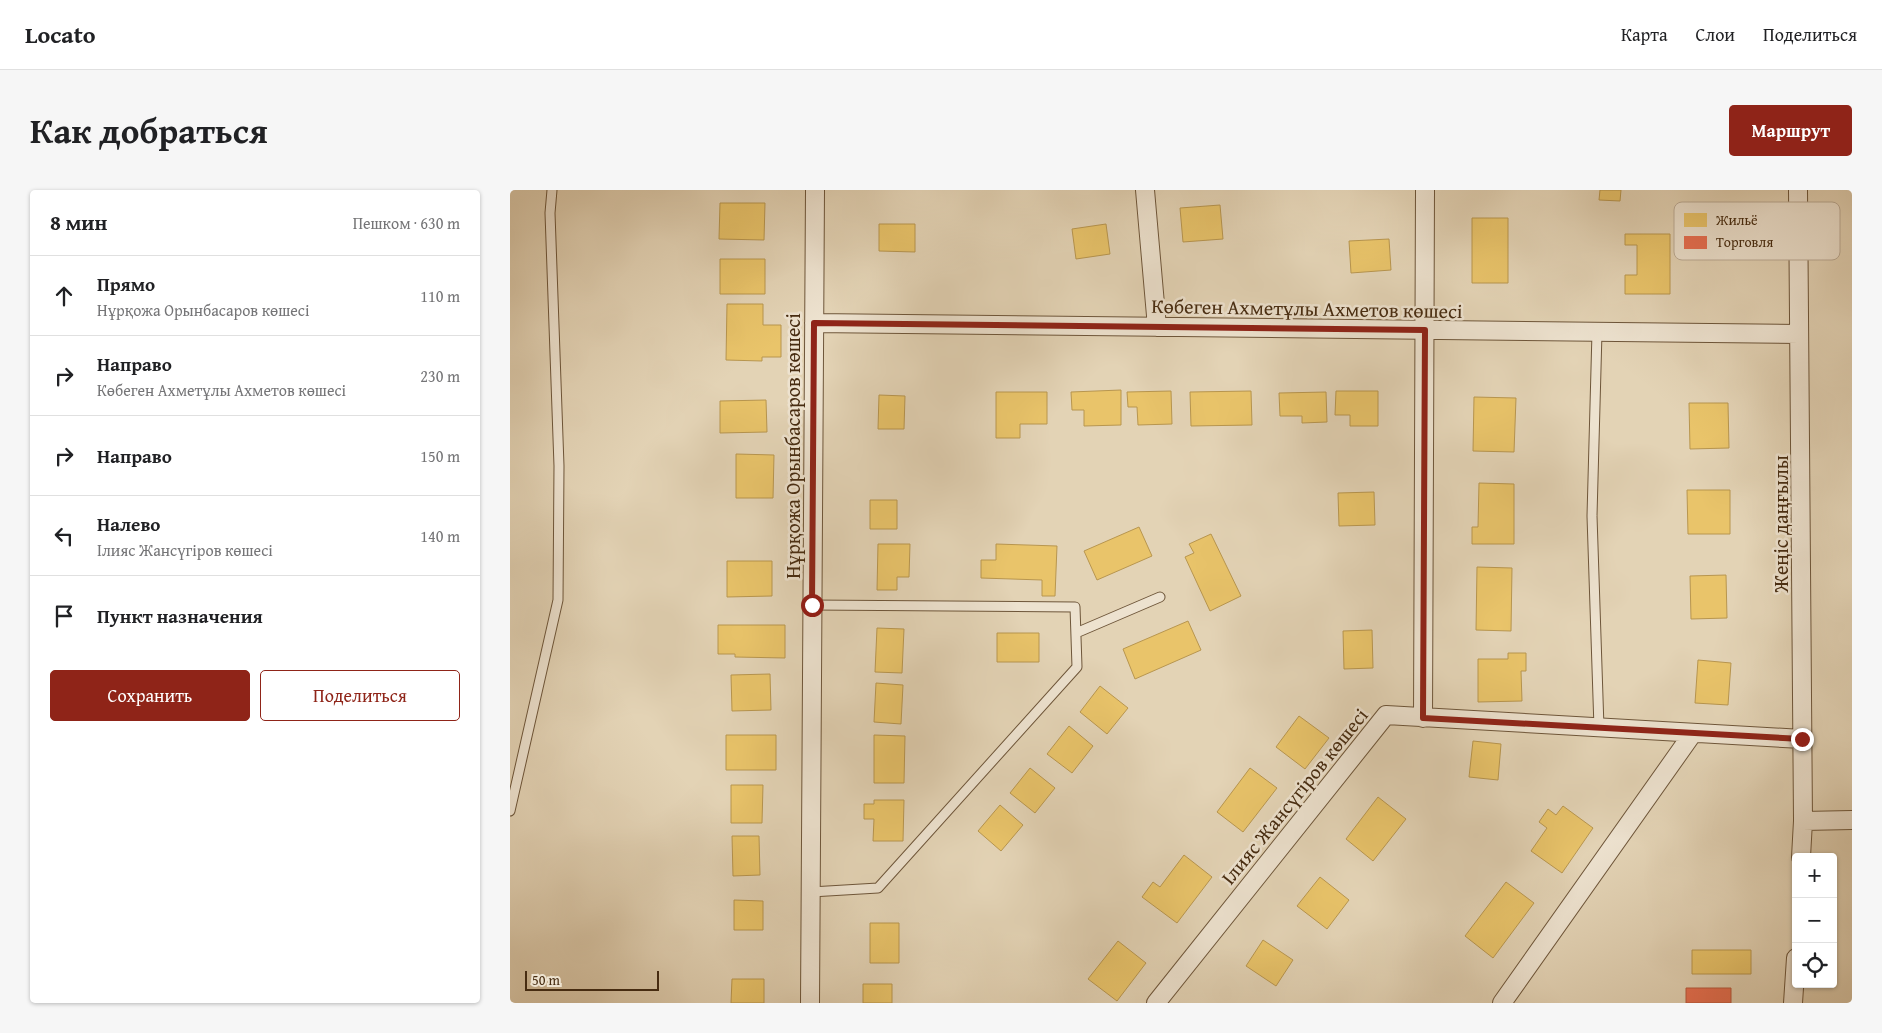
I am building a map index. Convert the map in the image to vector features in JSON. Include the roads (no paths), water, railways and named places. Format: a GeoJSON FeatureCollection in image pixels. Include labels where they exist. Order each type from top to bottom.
{"type":"FeatureCollection","features":[{"type":"Feature","properties":{"kind":"street","name":"Нұрқожа Орынбасаров көшесі"},"geometry":{"type":"LineString","coordinates":[[810,1003],[815,190]]}},
{"type":"Feature","properties":{"kind":"street"},"geometry":{"type":"LineString","coordinates":[[1145,190],[1158,328]]}},
{"type":"Feature","properties":{"kind":"street"},"geometry":{"type":"LineString","coordinates":[[1423,718],[1425,190]]}},
{"type":"Feature","properties":{"kind":"street","name":"Жеңіс даңғылы"},"geometry":{"type":"LineString","coordinates":[[1799,260],[1803,821],[1801,853]]}},
{"type":"Feature","properties":{"kind":"street","name":"Көбеген Ахметұлы Ахметов көшесі"},"geometry":{"type":"LineString","coordinates":[[814,323],[1800,334]]}},
{"type":"Feature","properties":{"kind":"street","name":"Ілияс Жансүгіров көшесі"},"geometry":{"type":"LineString","coordinates":[[1156,1003],[1386,715],[1802,739]]}},
{"type":"Feature","properties":{"kind":"street"},"geometry":{"type":"LineString","coordinates":[[1502,1003],[1693,733]]}},
{"type":"Feature","properties":{"kind":"street"},"geometry":{"type":"LineString","coordinates":[[1803,821],[1852,820]]}},
{"type":"Feature","properties":{"kind":"street"},"geometry":{"type":"LineString","coordinates":[[1793,1003],[1794,988]]}},
{"type":"Feature","properties":{"kind":"lane"},"geometry":{"type":"LineString","coordinates":[[510,812],[558,600],[559,466],[550,214],[552,190]]}},
{"type":"Feature","properties":{"kind":"lane"},"geometry":{"type":"LineString","coordinates":[[1597,332],[1592,516],[1599,728]]}},
{"type":"Feature","properties":{"kind":"lane"},"geometry":{"type":"LineString","coordinates":[[1076,632],[1160,597]]}},
{"type":"Feature","properties":{"kind":"lane"},"geometry":{"type":"LineString","coordinates":[[811,892],[878,888],[1077,667],[1075,607],[812,605]]}}]}
